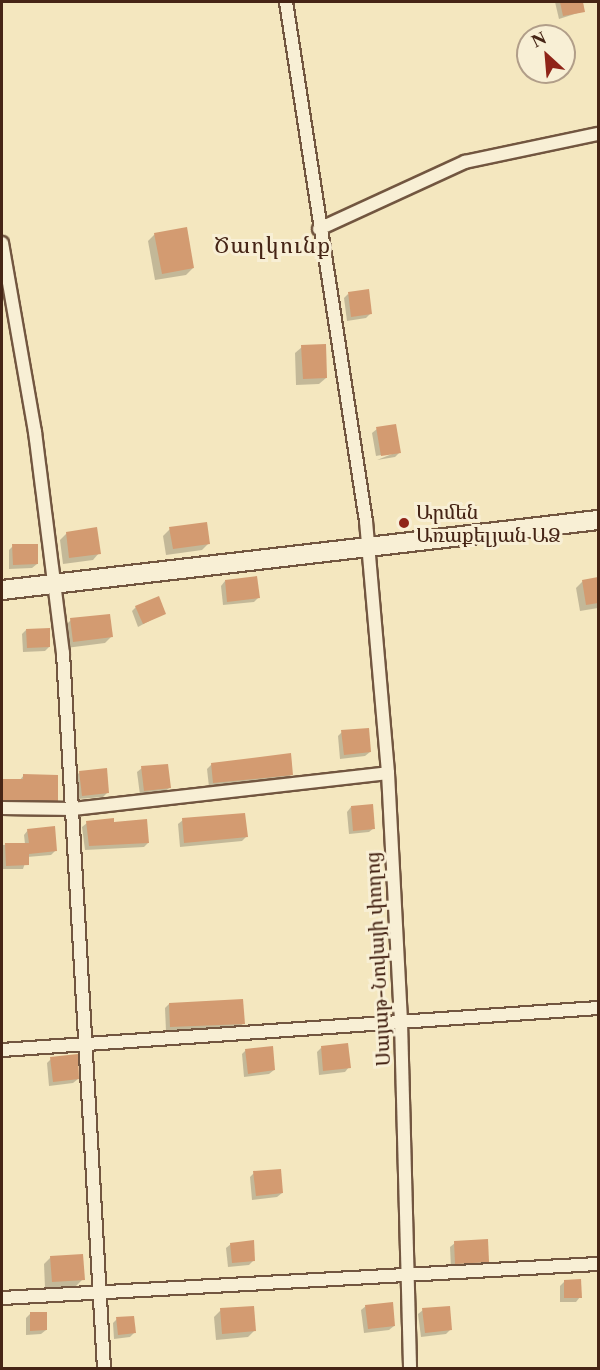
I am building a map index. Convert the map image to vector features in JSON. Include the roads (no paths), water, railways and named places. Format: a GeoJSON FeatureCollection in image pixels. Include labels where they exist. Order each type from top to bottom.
{"type":"FeatureCollection","features":[{"type":"Feature","properties":{"kind":"main road"},"geometry":{"type":"LineString","coordinates":[[2,590],[598,520]]}},
{"type":"Feature","properties":{"kind":"street","name":"Սայաթ-Նովայի փողոց"},"geometry":{"type":"LineString","coordinates":[[286,2],[319,229],[366,521],[366,549],[388,773],[401,1022],[410,1368]]}},
{"type":"Feature","properties":{"kind":"street"},"geometry":{"type":"LineString","coordinates":[[319,229],[465,162],[598,134]]}},
{"type":"Feature","properties":{"kind":"street"},"geometry":{"type":"LineString","coordinates":[[2,243],[4,270],[35,432],[51,584],[63,653],[104,1368]]}},
{"type":"Feature","properties":{"kind":"street"},"geometry":{"type":"LineString","coordinates":[[2,808],[73,809],[388,773]]}},
{"type":"Feature","properties":{"kind":"street"},"geometry":{"type":"LineString","coordinates":[[2,1050],[598,1008]]}},
{"type":"Feature","properties":{"kind":"street"},"geometry":{"type":"LineString","coordinates":[[2,1298],[598,1264]]}},
{"type":"Feature","properties":{"kind":"place","name":"Արմեն Առաքելյան ԱՁ"},"geometry":{"type":"Point","coordinates":[404,523]}},
{"type":"Feature","properties":{"kind":"district","name":"Ծաղկունք"},"geometry":{"type":"Point","coordinates":[273,246]}}]}
